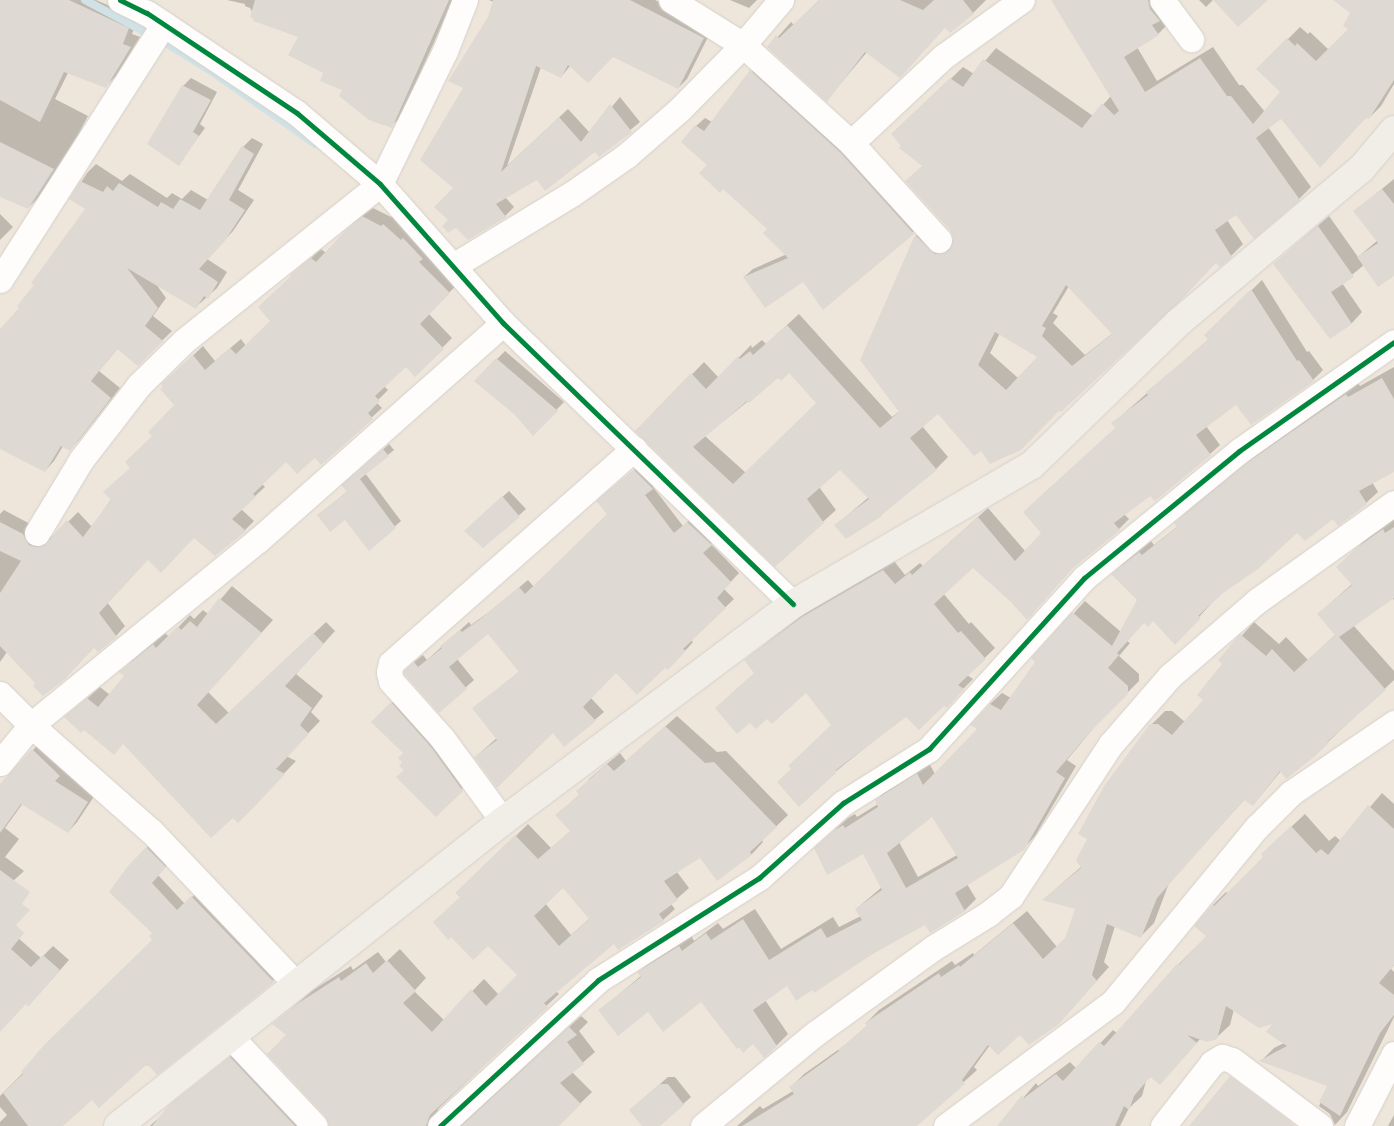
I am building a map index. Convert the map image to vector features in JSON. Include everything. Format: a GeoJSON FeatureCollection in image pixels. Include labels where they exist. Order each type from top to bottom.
{"type":"FeatureCollection","features":[{"type":"Feature","properties":{"kind":"main road"},"geometry":{"type":"LineString","coordinates":[[118,1126],[503,821],[793,604],[1032,465],[1179,322],[1361,169],[1394,130]]}},
{"type":"Feature","properties":{"kind":"street"},"geometry":{"type":"LineString","coordinates":[[120,0],[154,12],[297,113],[380,184],[503,323],[793,604]]}},
{"type":"Feature","properties":{"kind":"street"},"geometry":{"type":"LineString","coordinates":[[38,533],[81,460],[139,385],[184,341],[380,184],[445,51],[465,0]]}},
{"type":"Feature","properties":{"kind":"street"},"geometry":{"type":"LineString","coordinates":[[671,0],[743,45],[851,143],[939,240]]}},
{"type":"Feature","properties":{"kind":"street"},"geometry":{"type":"LineString","coordinates":[[453,266],[573,193],[626,156],[679,110],[743,45],[782,0]]}},
{"type":"Feature","properties":{"kind":"street"},"geometry":{"type":"LineString","coordinates":[[851,143],[944,56],[1022,0]]}},
{"type":"Feature","properties":{"kind":"street"},"geometry":{"type":"LineString","coordinates":[[1162,0],[1191,39]]}},
{"type":"Feature","properties":{"kind":"street"},"geometry":{"type":"LineString","coordinates":[[0,280],[154,12]]}},
{"type":"Feature","properties":{"kind":"street"},"geometry":{"type":"LineString","coordinates":[[0,763],[31,726],[258,540],[503,323]]}},
{"type":"Feature","properties":{"kind":"street"},"geometry":{"type":"LineString","coordinates":[[440,1126],[598,980],[759,878],[842,803],[929,749],[1084,578],[1239,451],[1394,342]]}},
{"type":"Feature","properties":{"kind":"street"},"geometry":{"type":"LineString","coordinates":[[503,821],[442,738],[391,680],[389,672],[391,663],[634,449]]}},
{"type":"Feature","properties":{"kind":"street"},"geometry":{"type":"LineString","coordinates":[[703,1126],[816,1033],[933,948],[988,914],[1011,896],[1111,744],[1170,676],[1257,601],[1394,503]]}},
{"type":"Feature","properties":{"kind":"street"},"geometry":{"type":"LineString","coordinates":[[0,694],[31,726],[151,831],[296,984]]}},
{"type":"Feature","properties":{"kind":"street"},"geometry":{"type":"LineString","coordinates":[[946,1126],[1113,1002],[1264,820],[1291,793],[1394,723]]}},
{"type":"Feature","properties":{"kind":"street"},"geometry":{"type":"LineString","coordinates":[[231,1037],[315,1126]]}},
{"type":"Feature","properties":{"kind":"street"},"geometry":{"type":"LineString","coordinates":[[1357,1126],[1394,1054]]}},
{"type":"Feature","properties":{"kind":"street"},"geometry":{"type":"LineString","coordinates":[[1163,1126],[1212,1063],[1222,1057],[1232,1060],[1320,1126]]}},
{"type":"Feature","properties":{"kind":"shaded area"},"geometry":{"type":"Polygon","coordinates":[[[0,0],[1394,0],[1394,1126],[0,1126],[0,0]]]}},
{"type":"Feature","properties":{"kind":"building"},"geometry":{"type":"Polygon","coordinates":[[[0,0],[69,0],[129,28],[123,44],[131,47],[106,88],[64,72],[40,122],[0,100],[0,0]]]}},
{"type":"Feature","properties":{"kind":"building"},"geometry":{"type":"Polygon","coordinates":[[[255,0],[449,0],[392,128],[369,120],[339,96],[342,90],[320,81],[323,73],[288,55],[298,37],[253,21],[254,19],[250,17],[255,0]]]}},
{"type":"Feature","properties":{"kind":"building"},"geometry":{"type":"Polygon","coordinates":[[[493,0],[630,0],[704,38],[678,89],[613,57],[588,83],[568,65],[561,78],[536,66],[501,172],[559,117],[581,142],[610,104],[632,132],[599,157],[595,152],[545,191],[537,180],[496,204],[506,217],[468,240],[456,228],[448,233],[442,226],[448,220],[434,207],[453,188],[420,160],[463,88],[448,81],[488,17],[493,0]]]}},
{"type":"Feature","properties":{"kind":"building"},"geometry":{"type":"Polygon","coordinates":[[[819,0],[900,0],[923,10],[934,0],[963,0],[974,14],[950,33],[945,28],[900,78],[865,52],[827,102],[767,47],[776,35],[779,38],[819,0]]]}},
{"type":"Feature","properties":{"kind":"building"},"geometry":{"type":"Polygon","coordinates":[[[1051,0],[1148,0],[1150,9],[1160,21],[1152,25],[1159,35],[1124,57],[1145,92],[1200,58],[1227,96],[1231,96],[1253,124],[1280,92],[1256,69],[1287,38],[1295,46],[1297,43],[1316,61],[1348,29],[1343,26],[1350,13],[1333,0],[1394,0],[1394,80],[1369,119],[1366,118],[1320,168],[1281,119],[1256,138],[1300,200],[1254,239],[1236,215],[1215,230],[1232,257],[1220,267],[1216,263],[1181,300],[1061,412],[1059,411],[1021,450],[990,464],[981,451],[974,456],[938,414],[910,438],[937,470],[882,516],[846,539],[834,525],[869,499],[840,470],[807,499],[824,523],[775,567],[635,431],[691,373],[706,389],[738,356],[740,359],[750,351],[753,355],[787,325],[880,428],[899,412],[860,360],[915,235],[935,254],[948,251],[952,245],[953,237],[950,230],[905,181],[922,166],[899,148],[901,146],[891,134],[950,78],[963,87],[983,59],[1082,128],[1102,103],[1114,115],[1119,111],[1051,0]],[[1066,285],[1042,326],[1046,328],[1042,336],[1072,366],[1112,334],[1066,285]],[[995,332],[978,365],[1006,390],[1037,357],[995,332]],[[789,373],[781,381],[778,378],[749,403],[747,401],[693,447],[733,484],[816,403],[789,373]]]}},
{"type":"Feature","properties":{"kind":"building"},"geometry":{"type":"Polygon","coordinates":[[[1213,0],[1268,0],[1238,27],[1213,0]]]}},
{"type":"Feature","properties":{"kind":"building"},"geometry":{"type":"Polygon","coordinates":[[[750,70],[841,153],[914,234],[823,310],[803,282],[765,308],[743,277],[788,258],[763,233],[767,229],[723,189],[720,193],[699,173],[707,165],[681,142],[695,125],[704,131],[750,70]]]}},
{"type":"Feature","properties":{"kind":"building"},"geometry":{"type":"Polygon","coordinates":[[[182,85],[211,100],[193,132],[199,136],[179,166],[147,144],[182,85]]]}},
{"type":"Feature","properties":{"kind":"building"},"geometry":{"type":"Polygon","coordinates":[[[0,142],[54,169],[28,209],[0,197],[0,142]]]}},
{"type":"Feature","properties":{"kind":"building"},"geometry":{"type":"Polygon","coordinates":[[[242,146],[254,154],[229,200],[245,210],[224,242],[199,269],[218,282],[208,299],[204,296],[196,309],[127,268],[158,308],[145,326],[163,341],[138,366],[117,349],[91,381],[111,398],[70,451],[61,446],[45,472],[0,449],[0,329],[19,308],[17,306],[34,285],[31,283],[85,209],[69,199],[80,181],[103,192],[107,186],[113,191],[119,183],[158,207],[161,202],[173,209],[180,199],[200,210],[242,146]]]}},
{"type":"Feature","properties":{"kind":"building"},"geometry":{"type":"Polygon","coordinates":[[[1382,189],[1394,204],[1394,276],[1378,287],[1357,257],[1378,243],[1353,211],[1382,189]]]}},
{"type":"Feature","properties":{"kind":"building"},"geometry":{"type":"Polygon","coordinates":[[[362,216],[381,226],[383,224],[401,240],[403,238],[423,259],[419,262],[450,293],[420,324],[444,349],[415,377],[406,367],[375,396],[380,401],[368,413],[373,419],[321,465],[315,458],[297,474],[286,462],[253,494],[256,497],[232,519],[246,531],[215,556],[194,538],[161,573],[148,560],[99,613],[117,637],[98,652],[94,648],[65,679],[43,696],[33,686],[35,683],[0,646],[0,593],[21,561],[0,551],[0,522],[23,534],[29,545],[36,547],[44,545],[67,520],[83,537],[111,500],[103,492],[130,468],[125,462],[152,436],[148,432],[174,405],[160,389],[163,386],[161,384],[193,355],[205,370],[230,348],[236,354],[270,321],[258,307],[290,275],[311,258],[316,262],[362,216]]]}},
{"type":"Feature","properties":{"kind":"building"},"geometry":{"type":"Polygon","coordinates":[[[1318,226],[1354,277],[1331,292],[1352,324],[1330,339],[1273,264],[1318,226]]]}},
{"type":"Feature","properties":{"kind":"building"},"geometry":{"type":"Polygon","coordinates":[[[1251,289],[1297,361],[1299,360],[1314,381],[1251,425],[1236,405],[1196,435],[1211,455],[1155,501],[1150,496],[1114,523],[1120,530],[1073,568],[1027,620],[1011,602],[973,568],[934,604],[958,633],[961,631],[986,659],[958,685],[964,689],[947,708],[944,706],[919,730],[906,717],[836,770],[836,773],[799,807],[777,782],[791,769],[788,766],[831,725],[806,693],[772,724],[767,719],[756,729],[750,723],[737,734],[715,708],[754,673],[744,660],[802,617],[883,570],[895,584],[910,572],[912,575],[978,517],[1015,561],[1041,533],[1023,512],[1115,428],[1111,423],[1148,395],[1146,392],[1208,340],[1204,335],[1251,289]]]}},
{"type":"Feature","properties":{"kind":"building"},"geometry":{"type":"Polygon","coordinates":[[[496,358],[558,411],[533,436],[514,414],[474,381],[496,358]]]}},
{"type":"Feature","properties":{"kind":"building"},"geometry":{"type":"Polygon","coordinates":[[[1382,378],[1394,399],[1394,472],[1359,491],[1367,504],[1338,526],[1333,519],[1305,541],[1297,533],[1258,569],[1223,593],[1198,616],[1201,618],[1175,645],[1153,621],[1148,627],[1144,623],[1117,653],[1119,655],[1108,668],[1128,686],[1128,694],[1090,732],[1056,772],[1065,778],[1024,850],[955,893],[965,911],[930,933],[925,925],[874,953],[814,993],[812,990],[796,1001],[787,986],[753,1010],[777,1046],[764,1058],[753,1044],[743,1053],[739,1047],[737,1049],[701,1002],[663,1032],[648,1012],[618,1036],[598,1010],[641,977],[637,972],[679,946],[682,951],[706,933],[711,940],[743,919],[769,960],[821,928],[827,938],[862,920],[855,909],[882,890],[863,854],[827,875],[814,848],[835,830],[843,825],[845,828],[878,807],[875,800],[917,773],[923,785],[977,729],[970,725],[990,704],[1001,710],[1035,662],[1031,658],[1072,612],[1112,646],[1137,600],[1111,574],[1139,552],[1142,555],[1177,527],[1174,523],[1248,462],[1346,394],[1348,397],[1382,378]],[[932,817],[887,853],[906,888],[958,858],[932,817]]]}},
{"type":"Feature","properties":{"kind":"building"},"geometry":{"type":"Polygon","coordinates":[[[383,449],[389,456],[360,479],[396,528],[369,551],[345,520],[330,532],[317,515],[347,492],[341,485],[383,449]]]}},
{"type":"Feature","properties":{"kind":"building"},"geometry":{"type":"Polygon","coordinates":[[[634,470],[653,489],[645,495],[674,533],[687,522],[712,545],[703,553],[731,582],[717,598],[726,608],[683,649],[686,651],[668,670],[665,668],[637,695],[616,673],[583,707],[596,721],[564,747],[553,733],[497,788],[474,757],[497,740],[472,708],[519,672],[488,634],[449,667],[467,689],[439,713],[404,674],[404,671],[414,662],[418,667],[442,648],[440,646],[460,630],[462,632],[479,620],[519,587],[525,594],[607,514],[596,501],[634,470]]]}},
{"type":"Feature","properties":{"kind":"building"},"geometry":{"type":"Polygon","coordinates":[[[502,496],[520,517],[483,548],[464,531],[502,496]]]}},
{"type":"Feature","properties":{"kind":"building"},"geometry":{"type":"Polygon","coordinates":[[[1394,527],[1394,598],[1339,637],[1386,690],[1327,742],[1329,743],[1314,757],[1286,779],[1280,771],[1253,806],[1244,800],[1157,898],[1141,938],[1107,924],[1092,975],[1097,981],[1059,1024],[1029,1045],[1020,1035],[998,1055],[988,1045],[962,1080],[965,1084],[917,1126],[742,1126],[794,1094],[789,1087],[839,1051],[867,1026],[865,1023],[939,973],[941,977],[959,965],[960,967],[1013,923],[1043,959],[1065,938],[1075,909],[1042,900],[1081,868],[1076,860],[1087,839],[1078,834],[1104,786],[1150,724],[1158,724],[1172,735],[1203,700],[1197,695],[1222,664],[1218,660],[1240,634],[1266,656],[1272,649],[1294,672],[1335,635],[1317,614],[1352,585],[1336,567],[1355,549],[1383,529],[1385,533],[1394,527]]]}},
{"type":"Feature","properties":{"kind":"building"},"geometry":{"type":"Polygon","coordinates":[[[219,598],[262,633],[197,705],[216,724],[313,633],[324,644],[285,686],[312,708],[300,725],[309,734],[276,769],[285,774],[257,804],[238,823],[233,818],[211,838],[123,744],[114,755],[84,730],[81,733],[64,717],[87,698],[98,707],[124,676],[119,672],[153,644],[156,648],[178,626],[181,630],[190,621],[197,627],[219,598]]]}},
{"type":"Feature","properties":{"kind":"building"},"geometry":{"type":"Polygon","coordinates":[[[391,702],[431,747],[463,791],[436,817],[396,777],[404,770],[399,766],[402,762],[398,758],[403,753],[371,722],[391,702]]]}},
{"type":"Feature","properties":{"kind":"building"},"geometry":{"type":"Polygon","coordinates":[[[665,726],[705,763],[714,762],[777,827],[750,852],[752,855],[717,881],[700,858],[664,881],[678,900],[659,914],[664,921],[618,950],[614,944],[544,1003],[548,1007],[430,1115],[426,1126],[329,1126],[325,1116],[267,1054],[286,1035],[272,1024],[300,1002],[339,977],[341,981],[366,963],[373,973],[387,960],[416,991],[403,1003],[432,1032],[471,989],[486,1006],[517,975],[488,946],[473,960],[451,937],[448,940],[433,922],[460,897],[455,893],[515,835],[538,859],[570,831],[555,815],[579,795],[576,791],[607,764],[614,771],[665,726]],[[563,888],[534,916],[559,946],[589,919],[563,888]]]}},
{"type":"Feature","properties":{"kind":"building"},"geometry":{"type":"Polygon","coordinates":[[[32,749],[60,776],[55,781],[88,802],[68,833],[21,804],[0,833],[0,784],[32,749]]]}},
{"type":"Feature","properties":{"kind":"building"},"geometry":{"type":"Polygon","coordinates":[[[1368,805],[1394,829],[1394,965],[1379,983],[1394,995],[1394,1015],[1380,1033],[1340,1116],[1319,1102],[1327,1086],[1259,1061],[1287,1046],[1266,1032],[1272,1024],[1259,1028],[1226,1006],[1217,1039],[1207,1042],[1187,1035],[1197,1043],[1160,1085],[1150,1077],[1134,1096],[1129,1110],[1124,1106],[1115,1126],[997,1126],[1022,1095],[1024,1098],[1056,1074],[1063,1081],[1099,1042],[1104,1046],[1177,964],[1179,965],[1206,936],[1194,926],[1212,905],[1214,906],[1263,857],[1261,854],[1291,826],[1316,853],[1321,849],[1328,855],[1368,805]]]}},
{"type":"Feature","properties":{"kind":"building"},"geometry":{"type":"Polygon","coordinates":[[[146,847],[166,867],[152,883],[177,910],[191,896],[274,982],[157,1075],[149,1066],[145,1066],[99,1108],[92,1100],[63,1126],[28,1126],[3,1093],[23,1074],[21,1072],[44,1045],[152,940],[149,936],[152,933],[109,892],[128,866],[146,847]]]}},
{"type":"Feature","properties":{"kind":"building"},"geometry":{"type":"Polygon","coordinates":[[[0,870],[30,892],[22,904],[30,910],[16,925],[24,933],[11,949],[31,967],[43,955],[60,970],[28,1007],[26,1004],[0,1032],[0,870]]]}},
{"type":"Feature","properties":{"kind":"building"},"geometry":{"type":"Polygon","coordinates":[[[569,1027],[577,1035],[567,1042],[584,1064],[560,1083],[581,1104],[559,1126],[461,1126],[569,1027]]]}},
{"type":"Feature","properties":{"kind":"building"},"geometry":{"type":"Polygon","coordinates":[[[230,1057],[295,1126],[152,1126],[169,1105],[230,1057]]]}},
{"type":"Feature","properties":{"kind":"building"},"geometry":{"type":"Polygon","coordinates":[[[1230,1076],[1291,1122],[1295,1126],[1189,1126],[1230,1076]]]}},
{"type":"Feature","properties":{"kind":"building"},"geometry":{"type":"Polygon","coordinates":[[[660,1084],[668,1084],[684,1105],[660,1126],[642,1126],[629,1110],[660,1084]]]}},
{"type":"Feature","properties":{"kind":"waterway"},"geometry":{"type":"LineString","coordinates":[[85,0],[171,46],[214,73],[315,144]]}},
{"type":"Feature","properties":{"kind":"cycle path"},"geometry":{"type":"LineString","coordinates":[[120,0],[147,13],[297,113],[380,184],[503,323],[793,604]]}},
{"type":"Feature","properties":{"kind":"cycle path"},"geometry":{"type":"LineString","coordinates":[[440,1126],[598,980],[759,878],[843,803],[929,749],[1084,578],[1239,451],[1394,342]]}}]}
